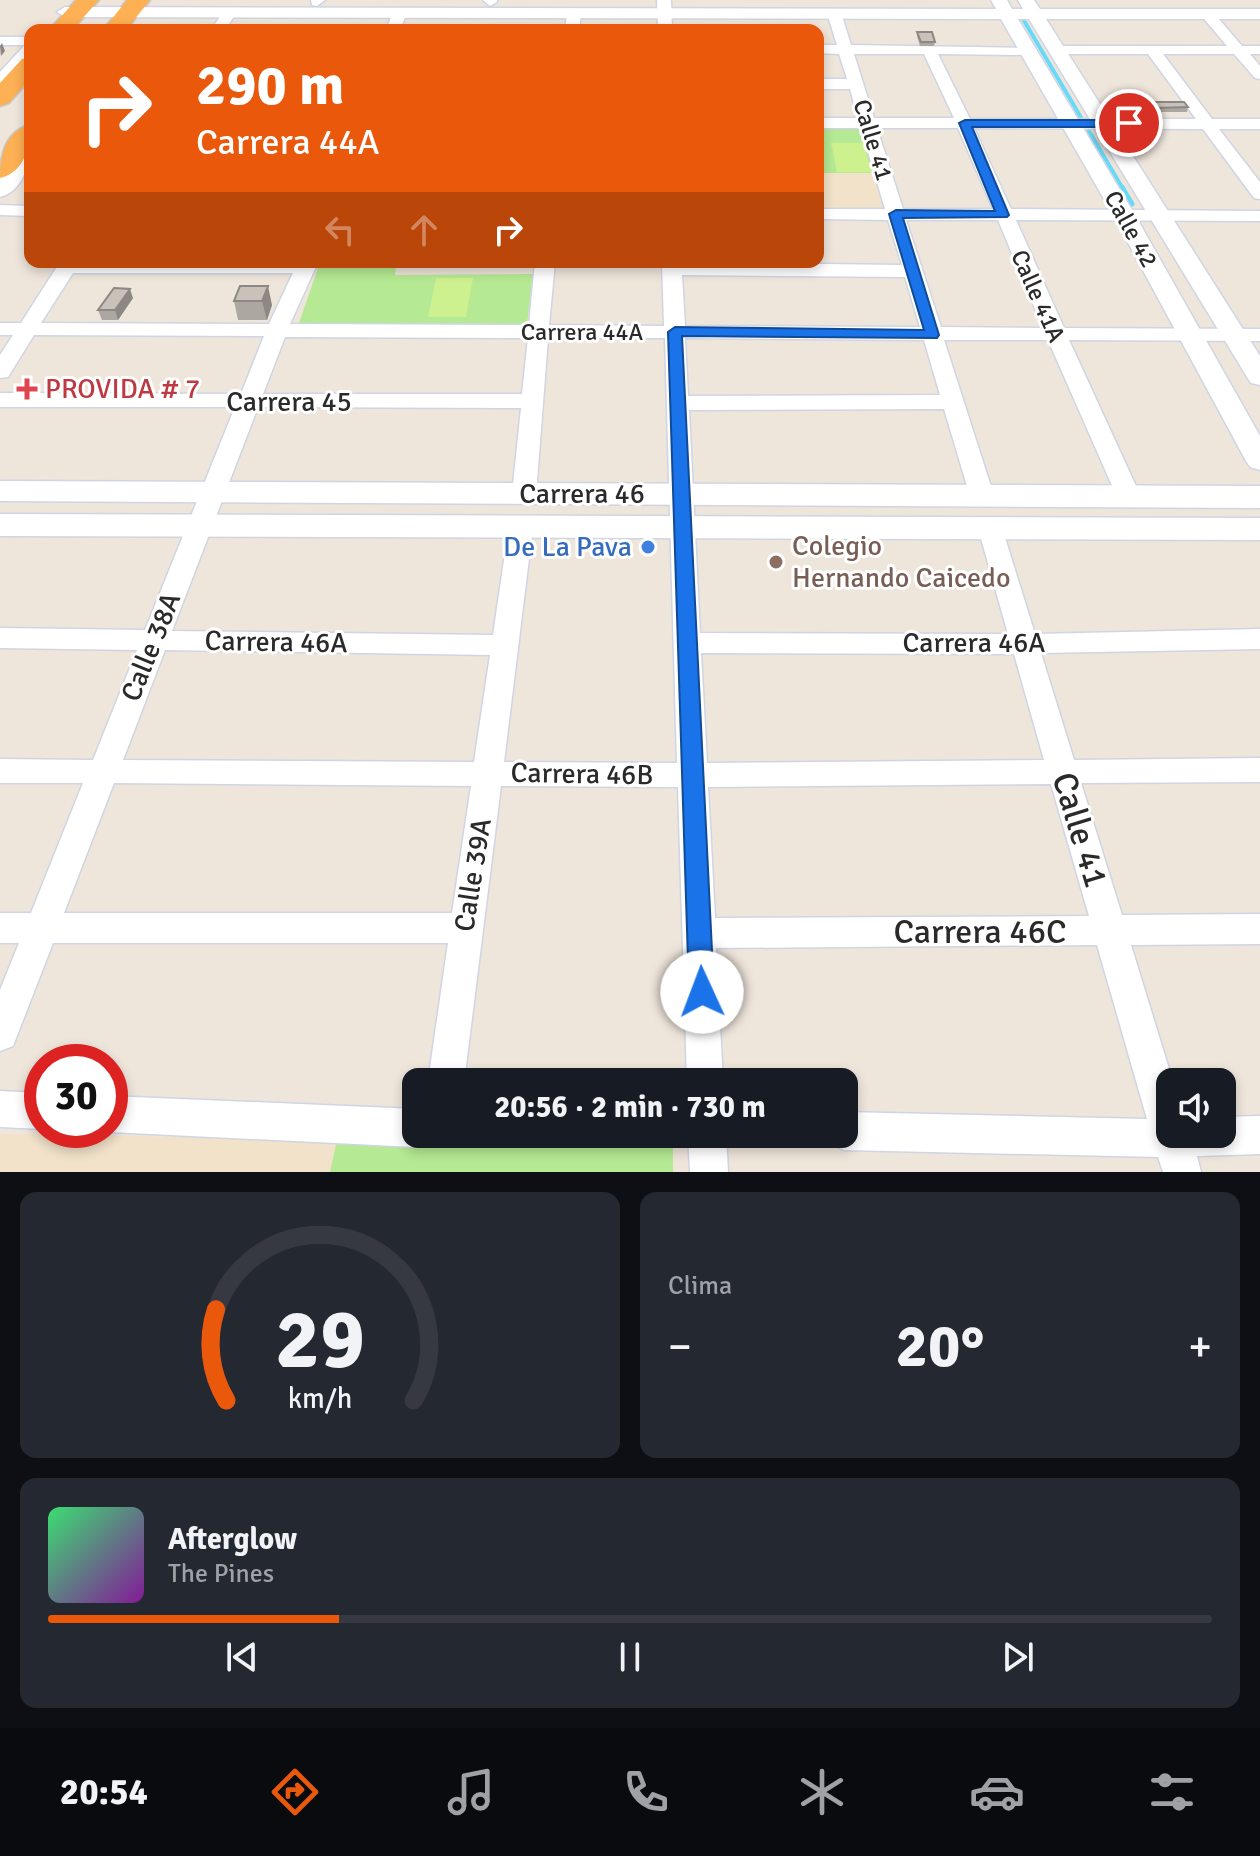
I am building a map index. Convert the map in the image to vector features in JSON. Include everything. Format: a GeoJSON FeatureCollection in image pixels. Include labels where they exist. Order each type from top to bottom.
{"type":"FeatureCollection","features":[{"type":"Feature","properties":{"kind":"highway"},"geometry":{"type":"LineString","coordinates":[[1,93],[24,70]]}},
{"type":"Feature","properties":{"kind":"highway"},"geometry":{"type":"LineString","coordinates":[[0,170],[24,140]]}},
{"type":"Feature","properties":{"kind":"main road","name":"Carrera 46"},"geometry":{"type":"LineString","coordinates":[[0,491],[212,492],[522,510],[986,512],[1260,529]]}},
{"type":"Feature","properties":{"kind":"main road","name":"Carrera 46"},"geometry":{"type":"LineString","coordinates":[[986,512],[1129,497],[1260,497]]}},
{"type":"Feature","properties":{"kind":"main road","name":"Carrera 46"},"geometry":{"type":"LineString","coordinates":[[0,525],[200,525],[522,510]]}},
{"type":"Feature","properties":{"kind":"street"},"geometry":{"type":"LineString","coordinates":[[65,24],[107,9],[318,1],[490,1],[664,11]]}},
{"type":"Feature","properties":{"kind":"street"},"geometry":{"type":"LineString","coordinates":[[236,4],[573,21],[664,11],[831,6],[1260,5]]}},
{"type":"Feature","properties":{"kind":"street"},"geometry":{"type":"LineString","coordinates":[[222,24],[236,4]]}},
{"type":"Feature","properties":{"kind":"street","name":"Calle 41"},"geometry":{"type":"LineString","coordinates":[[831,6],[953,402],[1156,1083]]}},
{"type":"Feature","properties":{"kind":"street","name":"Calle 42"},"geometry":{"type":"LineString","coordinates":[[1002,6],[1073,124],[1260,461]]}},
{"type":"Feature","properties":{"kind":"street","name":"Calle 42"},"geometry":{"type":"LineString","coordinates":[[1030,6],[1099,123],[1260,377]]}},
{"type":"Feature","properties":{"kind":"street"},"geometry":{"type":"LineString","coordinates":[[1200,6],[1260,14]]}},
{"type":"Feature","properties":{"kind":"street"},"geometry":{"type":"LineString","coordinates":[[1200,6],[1260,75]]}},
{"type":"Feature","properties":{"kind":"street"},"geometry":{"type":"LineString","coordinates":[[395,24],[400,12]]}},
{"type":"Feature","properties":{"kind":"street"},"geometry":{"type":"LineString","coordinates":[[0,41],[24,41]]}},
{"type":"Feature","properties":{"kind":"street"},"geometry":{"type":"LineString","coordinates":[[824,49],[1028,51]]}},
{"type":"Feature","properties":{"kind":"street","name":"Calle 41A"},"geometry":{"type":"LineString","coordinates":[[929,50],[965,123],[1129,497]]}},
{"type":"Feature","properties":{"kind":"street"},"geometry":{"type":"LineString","coordinates":[[1057,50],[1260,50]]}},
{"type":"Feature","properties":{"kind":"street"},"geometry":{"type":"LineString","coordinates":[[1152,50],[1260,194]]}},
{"type":"Feature","properties":{"kind":"street"},"geometry":{"type":"LineString","coordinates":[[1,93],[24,59]]}},
{"type":"Feature","properties":{"kind":"street"},"geometry":{"type":"LineString","coordinates":[[824,84],[856,84]]}},
{"type":"Feature","properties":{"kind":"street"},"geometry":{"type":"LineString","coordinates":[[824,123],[1260,124]]}},
{"type":"Feature","properties":{"kind":"street"},"geometry":{"type":"LineString","coordinates":[[0,191],[24,161]]}},
{"type":"Feature","properties":{"kind":"street"},"geometry":{"type":"LineString","coordinates":[[0,210],[24,211]]}},
{"type":"Feature","properties":{"kind":"street"},"geometry":{"type":"LineString","coordinates":[[824,214],[1260,216]]}},
{"type":"Feature","properties":{"kind":"street"},"geometry":{"type":"LineString","coordinates":[[0,372],[67,268]]}},
{"type":"Feature","properties":{"kind":"street","name":"Calle 38A"},"geometry":{"type":"LineString","coordinates":[[0,1034],[212,492],[305,268]]}},
{"type":"Feature","properties":{"kind":"street","name":"Calle 39A"},"geometry":{"type":"LineString","coordinates":[[448,1068],[522,510],[544,268]]}},
{"type":"Feature","properties":{"kind":"street"},"geometry":{"type":"LineString","coordinates":[[672,268],[704,1068]]}},
{"type":"Feature","properties":{"kind":"street"},"geometry":{"type":"LineString","coordinates":[[768,268],[913,271]]}},
{"type":"Feature","properties":{"kind":"street","name":"Carrera 44A"},"geometry":{"type":"LineString","coordinates":[[0,329],[1260,335]]}},
{"type":"Feature","properties":{"kind":"street","name":"Carrera 45"},"geometry":{"type":"LineString","coordinates":[[0,400],[530,401]]}},
{"type":"Feature","properties":{"kind":"street"},"geometry":{"type":"LineString","coordinates":[[678,403],[953,402]]}},
{"type":"Feature","properties":{"kind":"street","name":"Carrera 46A"},"geometry":{"type":"LineString","coordinates":[[0,638],[504,645]]}},
{"type":"Feature","properties":{"kind":"street","name":"Carrera 46A"},"geometry":{"type":"LineString","coordinates":[[687,643],[1024,644],[1260,639]]}},
{"type":"Feature","properties":{"kind":"street","name":"Carrera 46B"},"geometry":{"type":"LineString","coordinates":[[0,771],[693,775],[1260,770]]}},
{"type":"Feature","properties":{"kind":"street"},"geometry":{"type":"LineString","coordinates":[[0,928],[465,928]]}},
{"type":"Feature","properties":{"kind":"street","name":"Carrera 46C"},"geometry":{"type":"LineString","coordinates":[[699,933],[1260,929]]}},
{"type":"Feature","properties":{"kind":"street"},"geometry":{"type":"LineString","coordinates":[[0,1109],[24,1110]]}},
{"type":"Feature","properties":{"kind":"street"},"geometry":{"type":"LineString","coordinates":[[128,1115],[402,1127]]}},
{"type":"Feature","properties":{"kind":"street"},"geometry":{"type":"LineString","coordinates":[[858,1132],[1156,1143]]}},
{"type":"Feature","properties":{"kind":"street"},"geometry":{"type":"LineString","coordinates":[[1236,1138],[1260,1135]]}},
{"type":"Feature","properties":{"kind":"street"},"geometry":{"type":"LineString","coordinates":[[708,1148],[709,1172]]}},
{"type":"Feature","properties":{"kind":"shaded area"},"geometry":{"type":"Polygon","coordinates":[[[824,173],[883,173],[896,214],[824,214],[824,173]]]}},
{"type":"Feature","properties":{"kind":"shaded area"},"geometry":{"type":"Polygon","coordinates":[[[0,1134],[24,1134],[24,1148],[128,1148],[128,1136],[337,1140],[330,1172],[0,1172],[0,1134]]]}},
{"type":"Feature","properties":{"kind":"green space"},"geometry":{"type":"Polygon","coordinates":[[[824,123],[868,123],[883,173],[824,173],[824,123]]]}},
{"type":"Feature","properties":{"kind":"green space"},"geometry":{"type":"Polygon","coordinates":[[[831,143],[863,143],[872,172],[837,172],[831,143]]]}},
{"type":"Feature","properties":{"kind":"green space"},"geometry":{"type":"Polygon","coordinates":[[[318,268],[396,268],[395,275],[533,274],[527,325],[298,326],[318,268]]]}},
{"type":"Feature","properties":{"kind":"green space"},"geometry":{"type":"Polygon","coordinates":[[[436,278],[473,278],[466,317],[428,317],[436,278]]]}},
{"type":"Feature","properties":{"kind":"green space"},"geometry":{"type":"Polygon","coordinates":[[[337,1140],[402,1141],[402,1148],[673,1148],[673,1172],[330,1172],[337,1140]]]}},
{"type":"Feature","properties":{"kind":"building"},"geometry":{"type":"Polygon","coordinates":[[[917,32],[932,32],[935,42],[921,42],[917,32]]]}},
{"type":"Feature","properties":{"kind":"building"},"geometry":{"type":"Polygon","coordinates":[[[1152,102],[1184,102],[1188,107],[1155,108],[1152,102]]]}},
{"type":"Feature","properties":{"kind":"building"},"geometry":{"type":"Polygon","coordinates":[[[240,286],[268,286],[262,301],[234,301],[240,286]]]}},
{"type":"Feature","properties":{"kind":"building"},"geometry":{"type":"Polygon","coordinates":[[[114,288],[130,289],[115,310],[98,310],[114,288]]]}},
{"type":"Feature","properties":{"kind":"waterway"},"geometry":{"type":"LineString","coordinates":[[1023,19],[1123,189]]}},
{"type":"Feature","properties":{"kind":"waterway"},"geometry":{"type":"LineString","coordinates":[[1122,187],[1132,204]]}},
{"type":"Feature","properties":{"kind":"place","name":"PROVIDA # 7"},"geometry":{"type":"Point","coordinates":[27,389]}},
{"type":"Feature","properties":{"kind":"place","name":"De La Pava"},"geometry":{"type":"Point","coordinates":[648,547]}},
{"type":"Feature","properties":{"kind":"place","name":"Colegio Hernando Caicedo"},"geometry":{"type":"Point","coordinates":[776,562]}},
{"type":"Feature","properties":{"kind":"route"},"geometry":{"type":"LineString","coordinates":[[702,992],[675,332],[932,335],[896,214],[1003,215],[965,123],[1129,123]]}}]}
